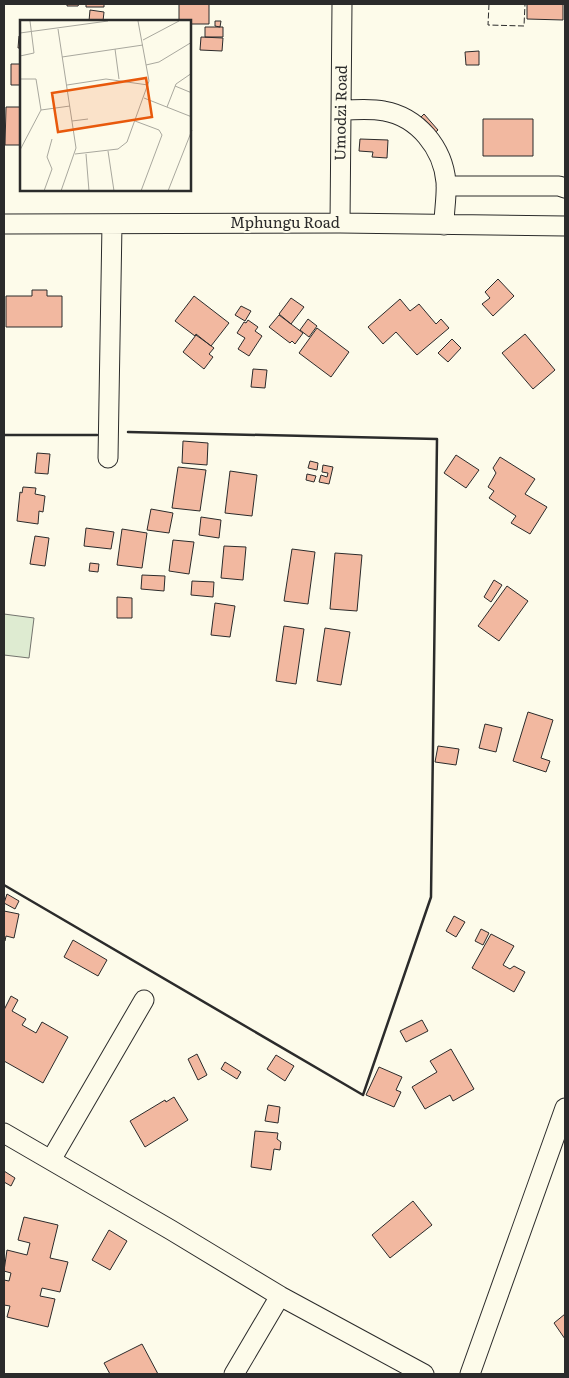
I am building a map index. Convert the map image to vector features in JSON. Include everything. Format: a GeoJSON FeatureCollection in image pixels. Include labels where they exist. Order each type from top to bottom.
{"type":"FeatureCollection","features":[{"type":"Feature","properties":{"kind":"street","name":"Umodzi Road"},"geometry":{"type":"LineString","coordinates":[[340,223],[342,4]]}},
{"type":"Feature","properties":{"kind":"street"},"geometry":{"type":"LineString","coordinates":[[341,110],[384,111],[410,121],[431,141],[443,166],[446,186],[444,225]]}},
{"type":"Feature","properties":{"kind":"street"},"geometry":{"type":"LineString","coordinates":[[446,186],[559,186],[565,188]]}},
{"type":"Feature","properties":{"kind":"street","name":"Mphungu Road"},"geometry":{"type":"LineString","coordinates":[[4,224],[340,223],[565,226]]}},
{"type":"Feature","properties":{"kind":"street"},"geometry":{"type":"LineString","coordinates":[[108,458],[112,224]]}},
{"type":"Feature","properties":{"kind":"street"},"geometry":{"type":"LineString","coordinates":[[51,1160],[144,1000]]}},
{"type":"Feature","properties":{"kind":"street"},"geometry":{"type":"LineString","coordinates":[[470,1374],[565,1108]]}},
{"type":"Feature","properties":{"kind":"street"},"geometry":{"type":"LineString","coordinates":[[4,1133],[280,1296],[424,1374]]}},
{"type":"Feature","properties":{"kind":"street"},"geometry":{"type":"LineString","coordinates":[[234,1374],[280,1296]]}},
{"type":"Feature","properties":{"kind":"green space"},"geometry":{"type":"Polygon","coordinates":[[[4,614],[34,618],[29,658],[4,655],[4,614]]]}},
{"type":"Feature","properties":{"kind":"building"},"geometry":{"type":"Polygon","coordinates":[[[67,4],[79,4],[78,6],[67,6],[67,4]]]}},
{"type":"Feature","properties":{"kind":"building"},"geometry":{"type":"Polygon","coordinates":[[[86,4],[104,4],[104,7],[86,7],[86,4]]]}},
{"type":"Feature","properties":{"kind":"building"},"geometry":{"type":"Polygon","coordinates":[[[179,4],[209,4],[209,24],[191,24],[191,20],[179,20],[179,4]]]}},
{"type":"Feature","properties":{"kind":"building"},"geometry":{"type":"Polygon","coordinates":[[[527,4],[563,4],[563,20],[527,19],[527,4]]]}},
{"type":"Feature","properties":{"kind":"building"},"geometry":{"type":"Polygon","coordinates":[[[90,10],[104,12],[103,20],[89,20],[90,10]]]}},
{"type":"Feature","properties":{"kind":"building"},"geometry":{"type":"Polygon","coordinates":[[[215,21],[221,21],[220,27],[215,26],[215,21]]]}},
{"type":"Feature","properties":{"kind":"building"},"geometry":{"type":"Polygon","coordinates":[[[205,27],[223,27],[223,37],[205,37],[205,27]]]}},
{"type":"Feature","properties":{"kind":"building"},"geometry":{"type":"Polygon","coordinates":[[[19,36],[20,36],[20,48],[18,48],[19,36]]]}},
{"type":"Feature","properties":{"kind":"building"},"geometry":{"type":"Polygon","coordinates":[[[201,37],[223,38],[222,51],[200,50],[201,37]]]}},
{"type":"Feature","properties":{"kind":"building"},"geometry":{"type":"Polygon","coordinates":[[[479,51],[479,65],[466,65],[465,52],[479,51]]]}},
{"type":"Feature","properties":{"kind":"building"},"geometry":{"type":"Polygon","coordinates":[[[11,64],[20,64],[20,85],[11,85],[11,64]]]}},
{"type":"Feature","properties":{"kind":"building"},"geometry":{"type":"Polygon","coordinates":[[[6,107],[20,107],[20,145],[5,145],[6,107]]]}},
{"type":"Feature","properties":{"kind":"building"},"geometry":{"type":"Polygon","coordinates":[[[424,114],[438,130],[430,137],[416,122],[424,114]]]}},
{"type":"Feature","properties":{"kind":"building"},"geometry":{"type":"Polygon","coordinates":[[[483,119],[533,119],[533,156],[483,156],[483,119]]]}},
{"type":"Feature","properties":{"kind":"building"},"geometry":{"type":"Polygon","coordinates":[[[360,139],[388,140],[387,158],[372,157],[373,152],[359,151],[360,139]]]}},
{"type":"Feature","properties":{"kind":"building"},"geometry":{"type":"Polygon","coordinates":[[[498,279],[514,296],[493,316],[482,304],[490,298],[485,292],[498,279]]]}},
{"type":"Feature","properties":{"kind":"building"},"geometry":{"type":"Polygon","coordinates":[[[32,290],[47,290],[47,296],[62,296],[62,327],[6,327],[6,296],[32,296],[32,290]]]}},
{"type":"Feature","properties":{"kind":"building"},"geometry":{"type":"Polygon","coordinates":[[[194,296],[229,323],[211,346],[175,321],[194,296]]]}},
{"type":"Feature","properties":{"kind":"building"},"geometry":{"type":"Polygon","coordinates":[[[291,298],[304,307],[291,324],[279,314],[291,298]]]}},
{"type":"Feature","properties":{"kind":"building"},"geometry":{"type":"Polygon","coordinates":[[[400,299],[410,311],[419,304],[436,324],[441,319],[449,328],[417,355],[396,332],[383,344],[368,327],[400,299]]]}},
{"type":"Feature","properties":{"kind":"building"},"geometry":{"type":"Polygon","coordinates":[[[241,306],[251,311],[245,321],[235,315],[241,306]]]}},
{"type":"Feature","properties":{"kind":"building"},"geometry":{"type":"Polygon","coordinates":[[[279,315],[303,333],[295,344],[292,341],[290,343],[269,327],[279,315]]]}},
{"type":"Feature","properties":{"kind":"building"},"geometry":{"type":"Polygon","coordinates":[[[308,319],[317,326],[309,337],[300,330],[308,319]]]}},
{"type":"Feature","properties":{"kind":"building"},"geometry":{"type":"Polygon","coordinates":[[[248,320],[258,327],[255,331],[262,336],[249,356],[238,349],[245,338],[237,333],[244,322],[246,323],[248,320]]]}},
{"type":"Feature","properties":{"kind":"building"},"geometry":{"type":"Polygon","coordinates":[[[317,328],[349,352],[331,377],[299,353],[317,328]]]}},
{"type":"Feature","properties":{"kind":"building"},"geometry":{"type":"Polygon","coordinates":[[[525,334],[555,370],[533,389],[502,353],[525,334]]]}},
{"type":"Feature","properties":{"kind":"building"},"geometry":{"type":"Polygon","coordinates":[[[196,335],[214,348],[209,354],[213,357],[204,369],[183,352],[196,335]]]}},
{"type":"Feature","properties":{"kind":"building"},"geometry":{"type":"Polygon","coordinates":[[[452,339],[461,348],[448,362],[438,353],[452,339]]]}},
{"type":"Feature","properties":{"kind":"building"},"geometry":{"type":"Polygon","coordinates":[[[253,369],[267,370],[265,388],[251,387],[253,369]]]}},
{"type":"Feature","properties":{"kind":"building"},"geometry":{"type":"Polygon","coordinates":[[[183,441],[208,443],[207,465],[182,463],[183,441]]]}},
{"type":"Feature","properties":{"kind":"building"},"geometry":{"type":"Polygon","coordinates":[[[37,453],[50,454],[48,474],[35,473],[37,453]]]}},
{"type":"Feature","properties":{"kind":"building"},"geometry":{"type":"Polygon","coordinates":[[[456,455],[479,470],[466,488],[444,473],[456,455]]]}},
{"type":"Feature","properties":{"kind":"building"},"geometry":{"type":"Polygon","coordinates":[[[500,457],[535,479],[525,494],[547,507],[530,534],[511,523],[516,516],[489,498],[494,491],[488,487],[496,473],[493,468],[500,457]]]}},
{"type":"Feature","properties":{"kind":"building"},"geometry":{"type":"Polygon","coordinates":[[[310,461],[318,463],[317,470],[308,468],[310,461]]]}},
{"type":"Feature","properties":{"kind":"building"},"geometry":{"type":"Polygon","coordinates":[[[323,465],[333,467],[329,484],[319,482],[321,475],[327,477],[328,473],[322,472],[323,465]]]}},
{"type":"Feature","properties":{"kind":"building"},"geometry":{"type":"Polygon","coordinates":[[[178,467],[206,470],[200,511],[172,508],[178,467]]]}},
{"type":"Feature","properties":{"kind":"building"},"geometry":{"type":"Polygon","coordinates":[[[230,471],[257,475],[252,516],[225,513],[230,471]]]}},
{"type":"Feature","properties":{"kind":"building"},"geometry":{"type":"Polygon","coordinates":[[[307,474],[316,476],[314,482],[306,480],[307,474]]]}},
{"type":"Feature","properties":{"kind":"building"},"geometry":{"type":"Polygon","coordinates":[[[23,487],[36,488],[35,494],[45,496],[43,512],[39,511],[38,524],[17,521],[20,492],[22,493],[23,487]]]}},
{"type":"Feature","properties":{"kind":"building"},"geometry":{"type":"Polygon","coordinates":[[[151,509],[173,513],[169,533],[147,530],[151,509]]]}},
{"type":"Feature","properties":{"kind":"building"},"geometry":{"type":"Polygon","coordinates":[[[201,517],[221,520],[219,538],[199,535],[201,517]]]}},
{"type":"Feature","properties":{"kind":"building"},"geometry":{"type":"Polygon","coordinates":[[[86,528],[114,532],[111,549],[84,546],[86,528]]]}},
{"type":"Feature","properties":{"kind":"building"},"geometry":{"type":"Polygon","coordinates":[[[122,529],[147,533],[142,568],[117,565],[122,529]]]}},
{"type":"Feature","properties":{"kind":"building"},"geometry":{"type":"Polygon","coordinates":[[[35,536],[49,538],[45,566],[30,564],[35,536]]]}},
{"type":"Feature","properties":{"kind":"building"},"geometry":{"type":"Polygon","coordinates":[[[173,540],[194,542],[189,574],[169,571],[173,540]]]}},
{"type":"Feature","properties":{"kind":"building"},"geometry":{"type":"Polygon","coordinates":[[[224,546],[246,547],[243,580],[221,578],[224,546]]]}},
{"type":"Feature","properties":{"kind":"building"},"geometry":{"type":"Polygon","coordinates":[[[292,549],[315,552],[308,604],[284,601],[292,549]]]}},
{"type":"Feature","properties":{"kind":"building"},"geometry":{"type":"Polygon","coordinates":[[[335,553],[362,555],[357,611],[330,609],[335,553]]]}},
{"type":"Feature","properties":{"kind":"building"},"geometry":{"type":"Polygon","coordinates":[[[90,563],[99,564],[98,572],[89,571],[90,563]]]}},
{"type":"Feature","properties":{"kind":"building"},"geometry":{"type":"Polygon","coordinates":[[[142,575],[165,576],[164,591],[141,589],[142,575]]]}},
{"type":"Feature","properties":{"kind":"building"},"geometry":{"type":"Polygon","coordinates":[[[494,580],[502,585],[491,602],[484,597],[494,580]]]}},
{"type":"Feature","properties":{"kind":"building"},"geometry":{"type":"Polygon","coordinates":[[[192,581],[214,582],[213,597],[191,595],[192,581]]]}},
{"type":"Feature","properties":{"kind":"building"},"geometry":{"type":"Polygon","coordinates":[[[507,586],[528,601],[499,641],[478,626],[507,586]]]}},
{"type":"Feature","properties":{"kind":"building"},"geometry":{"type":"Polygon","coordinates":[[[117,597],[132,598],[132,618],[117,618],[117,597]]]}},
{"type":"Feature","properties":{"kind":"building"},"geometry":{"type":"Polygon","coordinates":[[[215,603],[235,606],[230,637],[211,635],[215,603]]]}},
{"type":"Feature","properties":{"kind":"building"},"geometry":{"type":"Polygon","coordinates":[[[284,626],[304,629],[296,684],[276,681],[284,626]]]}},
{"type":"Feature","properties":{"kind":"building"},"geometry":{"type":"Polygon","coordinates":[[[325,628],[350,632],[341,685],[317,681],[325,628]]]}},
{"type":"Feature","properties":{"kind":"building"},"geometry":{"type":"Polygon","coordinates":[[[528,712],[553,720],[541,758],[550,761],[546,772],[513,761],[528,712]]]}},
{"type":"Feature","properties":{"kind":"building"},"geometry":{"type":"Polygon","coordinates":[[[485,724],[502,728],[496,752],[479,748],[485,724]]]}},
{"type":"Feature","properties":{"kind":"building"},"geometry":{"type":"Polygon","coordinates":[[[438,746],[459,749],[456,765],[435,762],[438,746]]]}},
{"type":"Feature","properties":{"kind":"building"},"geometry":{"type":"Polygon","coordinates":[[[7,894],[19,901],[15,909],[4,903],[7,894]]]}},
{"type":"Feature","properties":{"kind":"building"},"geometry":{"type":"Polygon","coordinates":[[[4,911],[19,914],[14,938],[6,936],[5,941],[4,941],[4,911]]]}},
{"type":"Feature","properties":{"kind":"building"},"geometry":{"type":"Polygon","coordinates":[[[454,916],[465,922],[456,937],[446,931],[454,916]]]}},
{"type":"Feature","properties":{"kind":"building"},"geometry":{"type":"Polygon","coordinates":[[[481,929],[489,933],[483,945],[475,941],[481,929]]]}},
{"type":"Feature","properties":{"kind":"building"},"geometry":{"type":"Polygon","coordinates":[[[491,934],[514,946],[503,965],[510,969],[514,966],[525,972],[514,992],[472,968],[491,934]]]}},
{"type":"Feature","properties":{"kind":"building"},"geometry":{"type":"Polygon","coordinates":[[[73,940],[107,960],[98,976],[64,957],[73,940]]]}},
{"type":"Feature","properties":{"kind":"building"},"geometry":{"type":"Polygon","coordinates":[[[11,996],[18,1000],[12,1011],[26,1019],[22,1025],[36,1033],[42,1022],[68,1037],[43,1083],[4,1061],[4,1010],[11,996]]]}},
{"type":"Feature","properties":{"kind":"building"},"geometry":{"type":"Polygon","coordinates":[[[422,1020],[428,1031],[406,1042],[400,1031],[422,1020]]]}},
{"type":"Feature","properties":{"kind":"building"},"geometry":{"type":"Polygon","coordinates":[[[451,1049],[474,1089],[453,1101],[450,1095],[425,1109],[412,1087],[437,1072],[430,1061],[451,1049]]]}},
{"type":"Feature","properties":{"kind":"building"},"geometry":{"type":"Polygon","coordinates":[[[197,1054],[207,1075],[198,1080],[188,1059],[197,1054]]]}},
{"type":"Feature","properties":{"kind":"building"},"geometry":{"type":"Polygon","coordinates":[[[276,1055],[294,1066],[285,1081],[267,1069],[276,1055]]]}},
{"type":"Feature","properties":{"kind":"building"},"geometry":{"type":"Polygon","coordinates":[[[225,1062],[241,1072],[237,1079],[221,1069],[225,1062]]]}},
{"type":"Feature","properties":{"kind":"building"},"geometry":{"type":"Polygon","coordinates":[[[379,1067],[402,1077],[396,1090],[401,1092],[394,1107],[366,1095],[379,1067]]]}},
{"type":"Feature","properties":{"kind":"building"},"geometry":{"type":"Polygon","coordinates":[[[174,1097],[188,1120],[145,1147],[130,1121],[165,1100],[166,1102],[174,1097]]]}},
{"type":"Feature","properties":{"kind":"building"},"geometry":{"type":"Polygon","coordinates":[[[268,1105],[280,1107],[278,1123],[265,1121],[268,1105]]]}},
{"type":"Feature","properties":{"kind":"building"},"geometry":{"type":"Polygon","coordinates":[[[255,1131],[278,1133],[277,1139],[281,1142],[280,1150],[274,1149],[271,1170],[251,1167],[255,1131]]]}},
{"type":"Feature","properties":{"kind":"building"},"geometry":{"type":"Polygon","coordinates":[[[4,1171],[15,1178],[11,1186],[4,1182],[4,1171]]]}},
{"type":"Feature","properties":{"kind":"building"},"geometry":{"type":"Polygon","coordinates":[[[413,1201],[432,1225],[390,1258],[372,1235],[413,1201]]]}},
{"type":"Feature","properties":{"kind":"building"},"geometry":{"type":"Polygon","coordinates":[[[24,1217],[58,1225],[50,1258],[68,1262],[60,1292],[42,1288],[40,1296],[55,1299],[48,1327],[7,1317],[10,1306],[4,1305],[4,1280],[9,1281],[11,1273],[4,1271],[7,1250],[27,1255],[30,1243],[18,1240],[24,1217]]]}},
{"type":"Feature","properties":{"kind":"building"},"geometry":{"type":"Polygon","coordinates":[[[109,1230],[127,1241],[110,1270],[92,1260],[109,1230]]]}},
{"type":"Feature","properties":{"kind":"building"},"geometry":{"type":"Polygon","coordinates":[[[565,1314],[565,1339],[554,1323],[565,1314]]]}},
{"type":"Feature","properties":{"kind":"building"},"geometry":{"type":"Polygon","coordinates":[[[142,1344],[158,1374],[110,1374],[104,1363],[142,1344]]]}},
{"type":"Feature","properties":{"kind":"fence"},"geometry":{"type":"LineString","coordinates":[[489,4],[488,25],[524,26],[525,4]]}},
{"type":"Feature","properties":{"kind":"wall"},"geometry":{"type":"LineString","coordinates":[[4,885],[363,1095],[431,897],[437,439],[128,432]]}},
{"type":"Feature","properties":{"kind":"wall"},"geometry":{"type":"LineString","coordinates":[[4,435],[97,435]]}}]}
